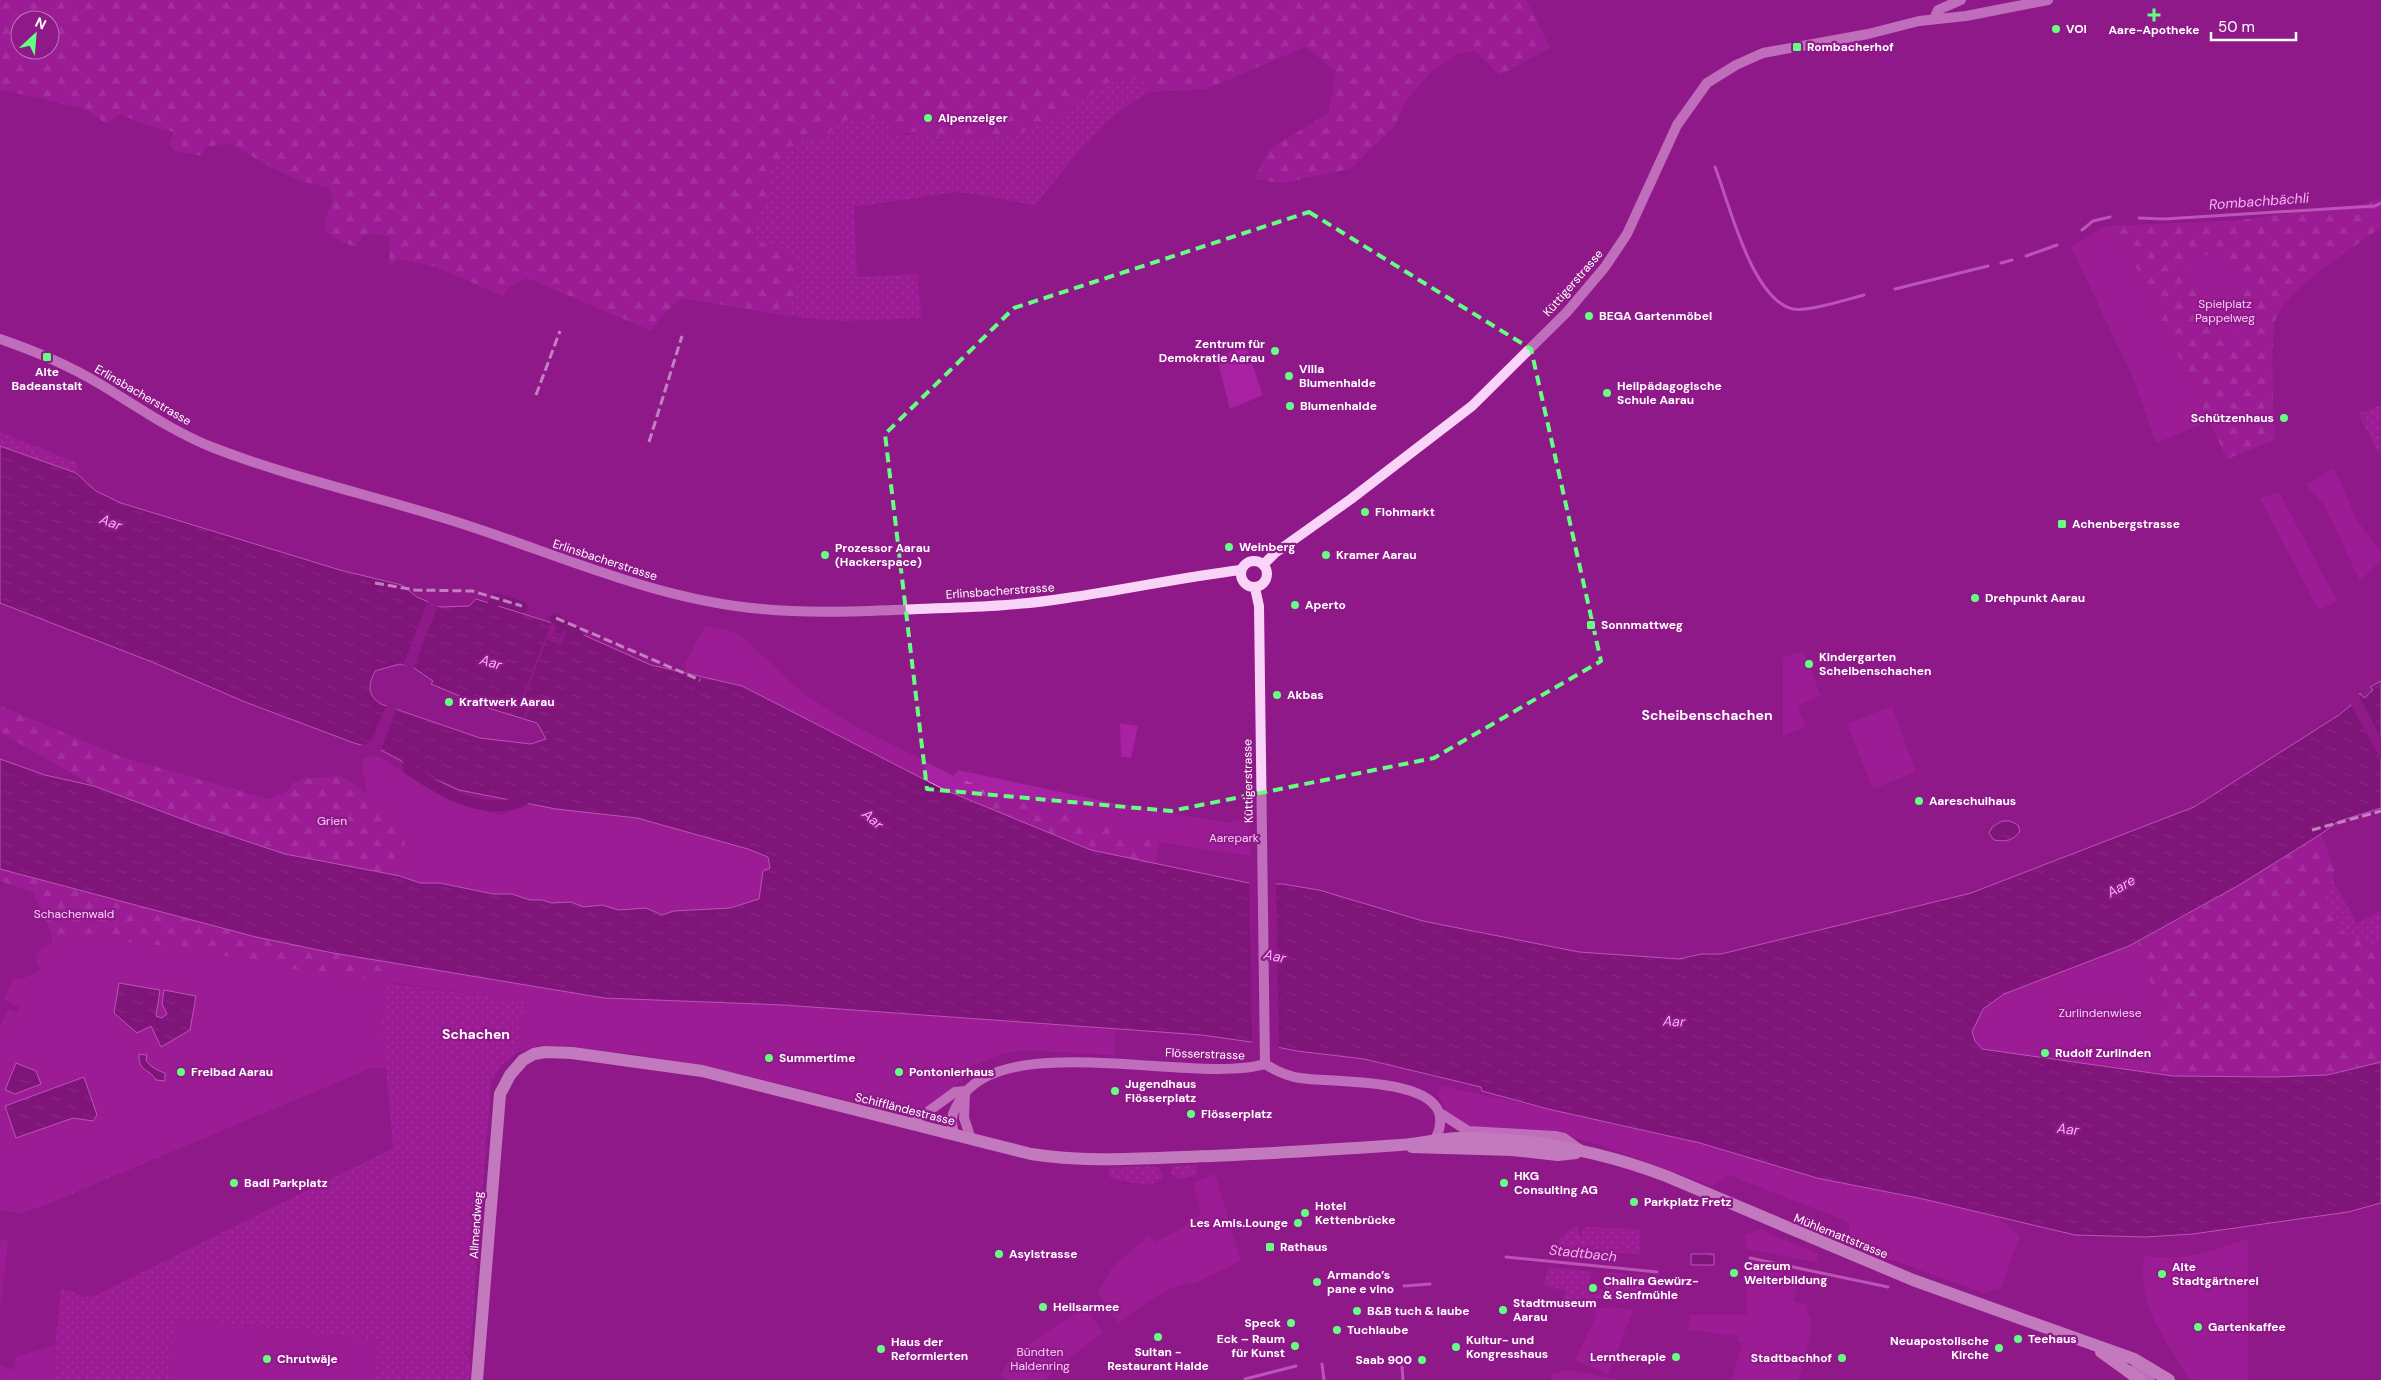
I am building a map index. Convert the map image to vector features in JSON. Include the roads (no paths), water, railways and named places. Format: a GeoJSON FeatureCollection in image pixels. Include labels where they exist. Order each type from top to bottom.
{"type":"FeatureCollection","features":[{"type":"Feature","properties":{"kind":"main road"},"geometry":{"type":"LineString","coordinates":[[1934,19],[1938,10],[1961,0]]}},
{"type":"Feature","properties":{"kind":"main road","name":"Küttigerstrasse"},"geometry":{"type":"LineString","coordinates":[[1263,564],[1275,552],[1359,493],[1472,406],[1567,312],[1606,267],[1627,234],[1677,125],[1707,83],[1736,65],[1762,53],[1934,19],[1966,16],[2048,0]]}},
{"type":"Feature","properties":{"kind":"main road","name":"Erlinsbacherstrasse"},"geometry":{"type":"LineString","coordinates":[[0,338],[75,370],[159,421],[210,446],[260,464],[462,524],[621,580],[696,600],[760,609],[817,612],[1005,606],[1068,598],[1196,575],[1241,570]]}},
{"type":"Feature","properties":{"kind":"main road"},"geometry":{"type":"LineString","coordinates":[[1250,561],[1263,564],[1267,576],[1263,584],[1255,588],[1243,583],[1241,570],[1250,561]]}},
{"type":"Feature","properties":{"kind":"main road","name":"Küttigerstrasse"},"geometry":{"type":"LineString","coordinates":[[1255,588],[1259,606],[1265,1059]]}},
{"type":"Feature","properties":{"kind":"main road","name":"Schiffländestrasse"},"geometry":{"type":"LineString","coordinates":[[510,1075],[523,1060],[534,1054],[552,1052],[572,1053],[702,1071],[1031,1154],[1082,1160],[1306,1151]]}},
{"type":"Feature","properties":{"kind":"main road"},"geometry":{"type":"LineString","coordinates":[[1265,1059],[1278,1072],[1291,1077],[1416,1092],[1431,1101],[1440,1113],[1440,1131],[1435,1139]]}},
{"type":"Feature","properties":{"kind":"main road","name":"Flösserstrasse"},"geometry":{"type":"LineString","coordinates":[[954,1135],[951,1125],[952,1115],[964,1092],[990,1073],[1006,1068],[1030,1065],[1115,1063],[1230,1070],[1265,1059]]}},
{"type":"Feature","properties":{"kind":"main road","name":"Allmendweg"},"geometry":{"type":"LineString","coordinates":[[477,1380],[499,1107],[502,1089],[510,1075]]}},
{"type":"Feature","properties":{"kind":"main road","name":"Flösserstrasse"},"geometry":{"type":"LineString","coordinates":[[911,1124],[955,1092],[964,1092]]}},
{"type":"Feature","properties":{"kind":"main road"},"geometry":{"type":"LineString","coordinates":[[964,1092],[964,1118],[971,1139]]}},
{"type":"Feature","properties":{"kind":"main road","name":"Mühlemattstrasse"},"geometry":{"type":"LineString","coordinates":[[1440,1113],[1468,1131],[1554,1136],[1564,1138],[1584,1152]]}},
{"type":"Feature","properties":{"kind":"main road","name":"Mühlemattstrasse"},"geometry":{"type":"LineString","coordinates":[[1306,1151],[1402,1145],[1435,1139],[1484,1138],[1540,1142],[1629,1163],[1666,1176],[1857,1258],[2088,1344],[2134,1359],[2169,1380]]}},
{"type":"Feature","properties":{"kind":"main road","name":"Mühlemattstrasse"},"geometry":{"type":"LineString","coordinates":[[1402,1145],[1431,1149],[1512,1150],[1558,1155],[1584,1152]]}},
{"type":"Feature","properties":{"kind":"main road","name":"Mühlemattstrasse"},"geometry":{"type":"LineString","coordinates":[[2088,1344],[2140,1380]]}},
{"type":"Feature","properties":{"kind":"main road","name":"Mühlemattstrasse"},"geometry":{"type":"LineString","coordinates":[[2122,1366],[2150,1380]]}},
{"type":"Feature","properties":{"kind":"water"},"geometry":{"type":"Polygon","coordinates":[[[0,446],[76,473],[96,491],[121,503],[340,570],[402,585],[417,597],[440,607],[469,606],[476,599],[568,628],[651,665],[742,686],[945,790],[1091,850],[1249,883],[1282,884],[1319,890],[1423,921],[1579,952],[1679,959],[1701,954],[1721,954],[1971,893],[2194,807],[2339,715],[2350,706],[2360,693],[2364,698],[2373,690],[2370,687],[2381,681],[2381,808],[2339,821],[2241,884],[2129,946],[2004,994],[1983,1009],[1972,1032],[1975,1041],[1982,1049],[2173,1076],[2275,1077],[2327,1075],[2381,1062],[2381,1203],[2348,1212],[2193,1234],[2145,1237],[2075,1235],[1923,1199],[1817,1178],[1700,1143],[1548,1109],[1482,1091],[1481,1087],[1364,1059],[1297,1051],[1202,1035],[784,1005],[604,998],[333,953],[256,937],[0,869],[0,759],[45,775],[94,786],[198,825],[285,854],[400,876],[420,883],[440,883],[493,894],[512,894],[530,900],[542,900],[552,903],[571,902],[584,907],[602,905],[619,910],[646,908],[662,915],[674,911],[730,908],[759,899],[763,871],[770,868],[768,857],[748,849],[637,818],[556,809],[459,790],[432,778],[383,751],[354,743],[245,702],[152,662],[0,603],[0,446]],[[400,664],[375,671],[370,689],[376,701],[480,738],[531,744],[546,739],[537,723],[488,708],[431,684],[433,681],[414,668],[400,664]]]}},
{"type":"Feature","properties":{"kind":"water"},"geometry":{"type":"Polygon","coordinates":[[[2002,821],[2010,821],[2018,825],[2020,831],[2009,840],[1994,840],[1989,833],[1992,827],[2002,821]]]}},
{"type":"Feature","properties":{"kind":"water"},"geometry":{"type":"Polygon","coordinates":[[[119,983],[160,990],[156,1016],[162,1018],[167,1014],[162,1004],[164,990],[196,996],[190,1030],[161,1047],[151,1026],[137,1033],[114,1013],[119,983]]]}},
{"type":"Feature","properties":{"kind":"water"},"geometry":{"type":"Polygon","coordinates":[[[139,1054],[147,1055],[146,1060],[149,1064],[165,1073],[165,1081],[156,1080],[142,1067],[139,1054]]]}},
{"type":"Feature","properties":{"kind":"water"},"geometry":{"type":"Polygon","coordinates":[[[16,1063],[36,1071],[41,1084],[15,1094],[5,1090],[16,1063]]]}},
{"type":"Feature","properties":{"kind":"water"},"geometry":{"type":"Polygon","coordinates":[[[84,1077],[97,1115],[93,1121],[73,1118],[16,1138],[5,1106],[84,1077]]]}},
{"type":"Feature","properties":{"kind":"water"},"geometry":{"type":"Polygon","coordinates":[[[1691,1254],[1714,1254],[1714,1265],[1691,1265],[1691,1254]]]}},
{"type":"Feature","properties":{"kind":"waterway","name":"Rombachbächli"},"geometry":{"type":"LineString","coordinates":[[1715,167],[1735,225],[1754,270],[1765,288],[1778,302],[1793,309],[1800,309],[1818,307],[1864,295]]}},
{"type":"Feature","properties":{"kind":"waterway","name":"Rombachbächli"},"geometry":{"type":"LineString","coordinates":[[2139,218],[2164,219],[2375,206],[2381,203]]}},
{"type":"Feature","properties":{"kind":"waterway","name":"Rombachbächli"},"geometry":{"type":"LineString","coordinates":[[2082,230],[2093,221],[2110,217]]}},
{"type":"Feature","properties":{"kind":"waterway","name":"Rombachbächli"},"geometry":{"type":"LineString","coordinates":[[2026,256],[2057,245]]}},
{"type":"Feature","properties":{"kind":"waterway","name":"Rombachbächli"},"geometry":{"type":"LineString","coordinates":[[2001,263],[2012,260]]}},
{"type":"Feature","properties":{"kind":"waterway","name":"Rombachbächli"},"geometry":{"type":"LineString","coordinates":[[1895,289],[1988,266]]}},
{"type":"Feature","properties":{"kind":"waterway"},"geometry":{"type":"LineString","coordinates":[[493,604],[497,599],[522,607]]}},
{"type":"Feature","properties":{"kind":"waterway"},"geometry":{"type":"LineString","coordinates":[[555,619],[578,634]]}},
{"type":"Feature","properties":{"kind":"waterway"},"geometry":{"type":"LineString","coordinates":[[408,765],[408,769],[435,786],[464,800],[495,806],[510,805],[525,799]]}},
{"type":"Feature","properties":{"kind":"waterway","name":"Stadtbach"},"geometry":{"type":"LineString","coordinates":[[1506,1257],[1657,1272]]}},
{"type":"Feature","properties":{"kind":"waterway","name":"Stadtbach"},"geometry":{"type":"LineString","coordinates":[[1750,1258],[1888,1287]]}},
{"type":"Feature","properties":{"kind":"waterway","name":"Stadtbach"},"geometry":{"type":"LineString","coordinates":[[1404,1286],[1430,1284]]}},
{"type":"Feature","properties":{"kind":"waterway","name":"Stadtbach"},"geometry":{"type":"LineString","coordinates":[[1322,1364],[1324,1380]]}},
{"type":"Feature","properties":{"kind":"waterway","name":"Stadtbach"},"geometry":{"type":"LineString","coordinates":[[1245,1379],[1296,1366]]}},
{"type":"Feature","properties":{"kind":"waterway","name":"Stadtbach"},"geometry":{"type":"LineString","coordinates":[[1402,1367],[1403,1380]]}},
{"type":"Feature","properties":{"kind":"railway"},"geometry":{"type":"LineString","coordinates":[[536,395],[560,331]]}},
{"type":"Feature","properties":{"kind":"railway"},"geometry":{"type":"LineString","coordinates":[[649,442],[682,336]]}},
{"type":"Feature","properties":{"kind":"railway"},"geometry":{"type":"LineString","coordinates":[[375,583],[415,590],[472,591],[522,606]]}},
{"type":"Feature","properties":{"kind":"railway"},"geometry":{"type":"LineString","coordinates":[[556,618],[700,680]]}},
{"type":"Feature","properties":{"kind":"railway"},"geometry":{"type":"LineString","coordinates":[[2312,830],[2381,811]]}},
{"type":"Feature","properties":{"kind":"place","name":"Aare-Apotheke"},"geometry":{"type":"Point","coordinates":[2154,15]}},
{"type":"Feature","properties":{"kind":"place","name":"VOI"},"geometry":{"type":"Point","coordinates":[2056,29]}},
{"type":"Feature","properties":{"kind":"place","name":"Rombacherhof"},"geometry":{"type":"Point","coordinates":[1797,47]}},
{"type":"Feature","properties":{"kind":"place","name":"Alpenzeiger"},"geometry":{"type":"Point","coordinates":[928,118]}},
{"type":"Feature","properties":{"kind":"place","name":"BEGA Gartenmöbel"},"geometry":{"type":"Point","coordinates":[1589,316]}},
{"type":"Feature","properties":{"kind":"place","name":"Zentrum für Demokratie Aarau"},"geometry":{"type":"Point","coordinates":[1275,351]}},
{"type":"Feature","properties":{"kind":"place","name":"Alte Badeanstalt"},"geometry":{"type":"Point","coordinates":[47,357]}},
{"type":"Feature","properties":{"kind":"place","name":"Villa Blumenhalde"},"geometry":{"type":"Point","coordinates":[1289,376]}},
{"type":"Feature","properties":{"kind":"place","name":"Heilpädagogische Schule Aarau"},"geometry":{"type":"Point","coordinates":[1607,393]}},
{"type":"Feature","properties":{"kind":"place","name":"Blumenhalde"},"geometry":{"type":"Point","coordinates":[1290,406]}},
{"type":"Feature","properties":{"kind":"place","name":"Schützenhaus"},"geometry":{"type":"Point","coordinates":[2284,418]}},
{"type":"Feature","properties":{"kind":"place","name":"Flohmarkt"},"geometry":{"type":"Point","coordinates":[1365,512]}},
{"type":"Feature","properties":{"kind":"place","name":"Achenbergstrasse"},"geometry":{"type":"Point","coordinates":[2062,524]}},
{"type":"Feature","properties":{"kind":"place","name":"Weinberg"},"geometry":{"type":"Point","coordinates":[1229,547]}},
{"type":"Feature","properties":{"kind":"place","name":"Prozessor Aarau (Hackerspace)"},"geometry":{"type":"Point","coordinates":[825,555]}},
{"type":"Feature","properties":{"kind":"place","name":"Kramer Aarau"},"geometry":{"type":"Point","coordinates":[1326,555]}},
{"type":"Feature","properties":{"kind":"place","name":"Drehpunkt Aarau"},"geometry":{"type":"Point","coordinates":[1975,598]}},
{"type":"Feature","properties":{"kind":"place","name":"Aperto"},"geometry":{"type":"Point","coordinates":[1295,605]}},
{"type":"Feature","properties":{"kind":"place","name":"Sonnmattweg"},"geometry":{"type":"Point","coordinates":[1591,625]}},
{"type":"Feature","properties":{"kind":"place","name":"Kindergarten Scheibenschachen"},"geometry":{"type":"Point","coordinates":[1809,664]}},
{"type":"Feature","properties":{"kind":"place","name":"Akbas"},"geometry":{"type":"Point","coordinates":[1277,695]}},
{"type":"Feature","properties":{"kind":"place","name":"Kraftwerk Aarau"},"geometry":{"type":"Point","coordinates":[449,702]}},
{"type":"Feature","properties":{"kind":"place","name":"Aareschulhaus"},"geometry":{"type":"Point","coordinates":[1919,801]}},
{"type":"Feature","properties":{"kind":"place","name":"Rudolf Zurlinden"},"geometry":{"type":"Point","coordinates":[2045,1053]}},
{"type":"Feature","properties":{"kind":"place","name":"Summertime"},"geometry":{"type":"Point","coordinates":[769,1058]}},
{"type":"Feature","properties":{"kind":"place","name":"Freibad Aarau"},"geometry":{"type":"Point","coordinates":[181,1072]}},
{"type":"Feature","properties":{"kind":"place","name":"Pontonierhaus"},"geometry":{"type":"Point","coordinates":[899,1072]}},
{"type":"Feature","properties":{"kind":"place","name":"Jugendhaus Flösserplatz"},"geometry":{"type":"Point","coordinates":[1115,1091]}},
{"type":"Feature","properties":{"kind":"place","name":"Flösserplatz"},"geometry":{"type":"Point","coordinates":[1191,1114]}},
{"type":"Feature","properties":{"kind":"place","name":"Badi Parkplatz"},"geometry":{"type":"Point","coordinates":[234,1183]}},
{"type":"Feature","properties":{"kind":"place","name":"HKG Consulting AG"},"geometry":{"type":"Point","coordinates":[1504,1183]}},
{"type":"Feature","properties":{"kind":"place","name":"Parkplatz Fretz"},"geometry":{"type":"Point","coordinates":[1634,1202]}},
{"type":"Feature","properties":{"kind":"place","name":"Hotel Kettenbrücke"},"geometry":{"type":"Point","coordinates":[1305,1213]}},
{"type":"Feature","properties":{"kind":"place","name":"Les Amis.Lounge"},"geometry":{"type":"Point","coordinates":[1298,1223]}},
{"type":"Feature","properties":{"kind":"place","name":"Rathaus"},"geometry":{"type":"Point","coordinates":[1270,1247]}},
{"type":"Feature","properties":{"kind":"place","name":"Asylstrasse"},"geometry":{"type":"Point","coordinates":[999,1254]}},
{"type":"Feature","properties":{"kind":"place","name":"Careum Weiterbildung"},"geometry":{"type":"Point","coordinates":[1734,1273]}},
{"type":"Feature","properties":{"kind":"place","name":"Alte Stadtgärtnerei"},"geometry":{"type":"Point","coordinates":[2162,1274]}},
{"type":"Feature","properties":{"kind":"place","name":"Armando’s pane e vino"},"geometry":{"type":"Point","coordinates":[1317,1282]}},
{"type":"Feature","properties":{"kind":"place","name":"Chalira Gewürz- & Senfmühle"},"geometry":{"type":"Point","coordinates":[1593,1288]}},
{"type":"Feature","properties":{"kind":"place","name":"Heilsarmee"},"geometry":{"type":"Point","coordinates":[1043,1307]}},
{"type":"Feature","properties":{"kind":"place","name":"Stadtmuseum Aarau"},"geometry":{"type":"Point","coordinates":[1503,1310]}},
{"type":"Feature","properties":{"kind":"place","name":"B&B tuch & laube"},"geometry":{"type":"Point","coordinates":[1357,1311]}},
{"type":"Feature","properties":{"kind":"place","name":"Speck"},"geometry":{"type":"Point","coordinates":[1291,1323]}},
{"type":"Feature","properties":{"kind":"place","name":"Gartenkaffee"},"geometry":{"type":"Point","coordinates":[2198,1327]}},
{"type":"Feature","properties":{"kind":"place","name":"Tuchlaube"},"geometry":{"type":"Point","coordinates":[1337,1330]}},
{"type":"Feature","properties":{"kind":"place","name":"Sultan - Restaurant Halde"},"geometry":{"type":"Point","coordinates":[1158,1337]}},
{"type":"Feature","properties":{"kind":"place","name":"Teehaus"},"geometry":{"type":"Point","coordinates":[2018,1339]}},
{"type":"Feature","properties":{"kind":"place","name":"Eck – Raum für Kunst"},"geometry":{"type":"Point","coordinates":[1295,1346]}},
{"type":"Feature","properties":{"kind":"place","name":"Kultur- und Kongresshaus"},"geometry":{"type":"Point","coordinates":[1456,1347]}},
{"type":"Feature","properties":{"kind":"place","name":"Neuapostolische Kirche"},"geometry":{"type":"Point","coordinates":[1999,1348]}},
{"type":"Feature","properties":{"kind":"place","name":"Haus der Reformierten"},"geometry":{"type":"Point","coordinates":[881,1349]}},
{"type":"Feature","properties":{"kind":"place","name":"Lerntherapie"},"geometry":{"type":"Point","coordinates":[1676,1357]}},
{"type":"Feature","properties":{"kind":"place","name":"Stadtbachhof"},"geometry":{"type":"Point","coordinates":[1842,1358]}},
{"type":"Feature","properties":{"kind":"place","name":"Chrutwäje"},"geometry":{"type":"Point","coordinates":[267,1359]}},
{"type":"Feature","properties":{"kind":"place","name":"Saab 900"},"geometry":{"type":"Point","coordinates":[1422,1360]}},
{"type":"Feature","properties":{"kind":"district","name":"Scheibenschachen"},"geometry":{"type":"Point","coordinates":[1707,715]}},
{"type":"Feature","properties":{"kind":"district","name":"Schachen"},"geometry":{"type":"Point","coordinates":[476,1034]}},
{"type":"Feature","properties":{"kind":"park label","name":"Spielplatz Pappelweg"},"geometry":{"type":"Point","coordinates":[2225,311]}},
{"type":"Feature","properties":{"kind":"park label","name":"Grien"},"geometry":{"type":"Point","coordinates":[332,821]}},
{"type":"Feature","properties":{"kind":"park label","name":"Aarepark"},"geometry":{"type":"Point","coordinates":[1234,838]}},
{"type":"Feature","properties":{"kind":"park label","name":"Schachenwald"},"geometry":{"type":"Point","coordinates":[74,914]}},
{"type":"Feature","properties":{"kind":"park label","name":"Zurlindenwiese"},"geometry":{"type":"Point","coordinates":[2100,1013]}},
{"type":"Feature","properties":{"kind":"park label","name":"Bündten Haldenring"},"geometry":{"type":"Point","coordinates":[1040,1359]}},
{"type":"Feature","properties":{"kind":"water label","name":"Aar"},"geometry":{"type":"Point","coordinates":[111,522]}},
{"type":"Feature","properties":{"kind":"water label","name":"Aar"},"geometry":{"type":"Point","coordinates":[491,662]}},
{"type":"Feature","properties":{"kind":"water label","name":"Aar"},"geometry":{"type":"Point","coordinates":[873,819]}},
{"type":"Feature","properties":{"kind":"water label","name":"Aare"},"geometry":{"type":"Point","coordinates":[2121,886]}},
{"type":"Feature","properties":{"kind":"water label","name":"Aar"},"geometry":{"type":"Point","coordinates":[1275,956]}},
{"type":"Feature","properties":{"kind":"water label","name":"Aar"},"geometry":{"type":"Point","coordinates":[1674,1021]}},
{"type":"Feature","properties":{"kind":"water label","name":"Aar"},"geometry":{"type":"Point","coordinates":[2068,1129]}}]}
